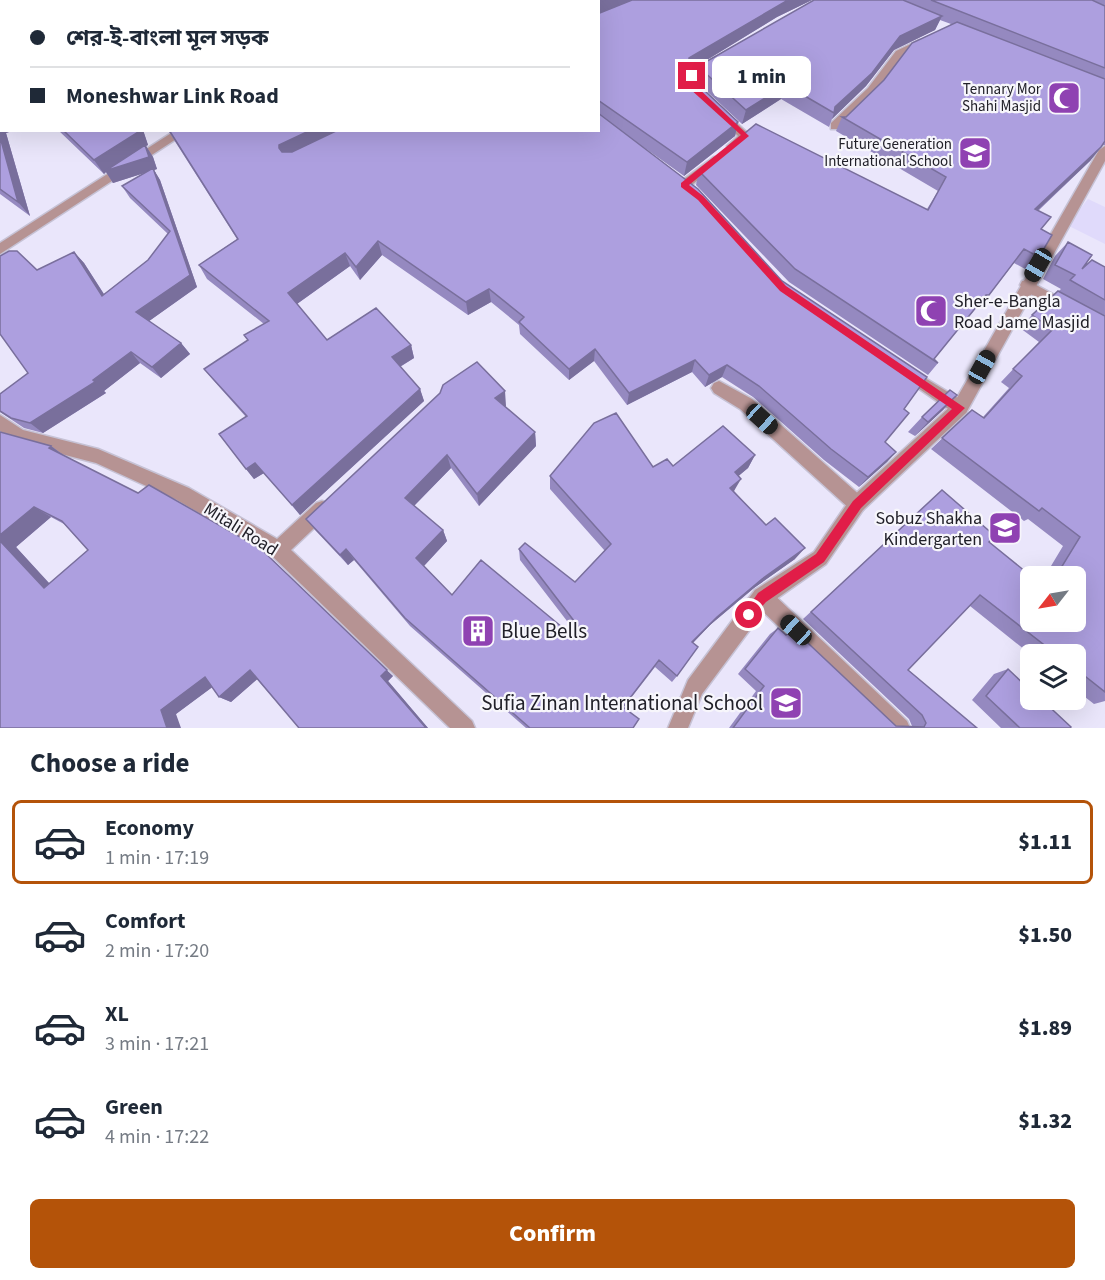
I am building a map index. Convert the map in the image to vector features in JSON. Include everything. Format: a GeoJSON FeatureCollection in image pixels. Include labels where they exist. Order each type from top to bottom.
{"type":"FeatureCollection","features":[{"type":"Feature","properties":{"kind":"street"},"geometry":{"type":"LineString","coordinates":[[835,126],[872,90],[900,53],[938,35]]}},
{"type":"Feature","properties":{"kind":"street"},"geometry":{"type":"LineString","coordinates":[[684,185],[745,136],[692,86],[692,76],[728,54]]}},
{"type":"Feature","properties":{"kind":"street"},"geometry":{"type":"LineString","coordinates":[[0,249],[182,132]]}},
{"type":"Feature","properties":{"kind":"street"},"geometry":{"type":"LineString","coordinates":[[678,728],[695,687],[762,597],[820,558],[857,504],[960,408],[1027,285],[1105,150]]}},
{"type":"Feature","properties":{"kind":"street"},"geometry":{"type":"LineString","coordinates":[[1027,285],[1085,319]]}},
{"type":"Feature","properties":{"kind":"street"},"geometry":{"type":"LineString","coordinates":[[891,362],[960,408]]}},
{"type":"Feature","properties":{"kind":"street"},"geometry":{"type":"LineString","coordinates":[[719,387],[746,404],[857,504]]}},
{"type":"Feature","properties":{"kind":"street","name":"Mitali Road"},"geometry":{"type":"LineString","coordinates":[[0,422],[19,436],[98,456],[183,494],[278,550],[465,728]]}},
{"type":"Feature","properties":{"kind":"street"},"geometry":{"type":"LineString","coordinates":[[278,550],[337,495]]}},
{"type":"Feature","properties":{"kind":"street"},"geometry":{"type":"LineString","coordinates":[[762,597],[900,728]]}},
{"type":"Feature","properties":{"kind":"shaded area"},"geometry":{"type":"Polygon","coordinates":[[[1088,199],[1105,207],[1105,244],[1067,225],[1088,199]]]}},
{"type":"Feature","properties":{"kind":"building"},"geometry":{"type":"Polygon","coordinates":[[[632,0],[788,0],[689,58],[689,76],[738,122],[687,162],[600,101],[600,13],[632,0]]]}},
{"type":"Feature","properties":{"kind":"building"},"geometry":{"type":"Polygon","coordinates":[[[814,0],[903,0],[942,16],[900,36],[872,73],[835,107],[834,113],[786,85],[746,110],[702,70],[702,64],[814,0]]]}},
{"type":"Feature","properties":{"kind":"building"},"geometry":{"type":"Polygon","coordinates":[[[931,0],[1092,0],[1105,6],[1105,68],[931,0]]]}},
{"type":"Feature","properties":{"kind":"building"},"geometry":{"type":"Polygon","coordinates":[[[957,22],[1105,79],[1105,141],[1035,209],[1051,217],[1041,229],[1052,235],[1039,257],[1024,249],[989,295],[986,295],[934,359],[938,363],[795,269],[699,171],[756,124],[928,210],[946,177],[842,117],[846,117],[884,80],[912,43],[957,22]]]}},
{"type":"Feature","properties":{"kind":"building"},"geometry":{"type":"Polygon","coordinates":[[[600,115],[698,189],[782,281],[927,377],[904,409],[909,413],[885,442],[896,452],[868,477],[831,449],[759,386],[727,365],[709,375],[695,360],[629,393],[595,349],[569,369],[519,322],[524,317],[489,289],[466,302],[378,241],[356,267],[345,253],[288,293],[327,340],[376,308],[411,345],[392,357],[420,389],[292,505],[255,463],[246,469],[219,434],[247,416],[204,369],[248,340],[244,335],[269,321],[199,265],[238,239],[170,132],[307,132],[279,145],[282,152],[292,152],[334,132],[600,132],[600,115]]]}},
{"type":"Feature","properties":{"kind":"building"},"geometry":{"type":"Polygon","coordinates":[[[65,132],[138,132],[94,160],[65,132]]]}},
{"type":"Feature","properties":{"kind":"building"},"geometry":{"type":"Polygon","coordinates":[[[0,137],[18,202],[0,189],[0,137]]]}},
{"type":"Feature","properties":{"kind":"building"},"geometry":{"type":"Polygon","coordinates":[[[145,145],[149,157],[105,171],[145,145]]]}},
{"type":"Feature","properties":{"kind":"building"},"geometry":{"type":"Polygon","coordinates":[[[153,168],[190,275],[136,312],[181,343],[152,367],[131,352],[93,380],[95,382],[30,423],[11,418],[0,411],[0,394],[28,373],[0,334],[0,256],[9,251],[17,251],[37,270],[74,252],[102,296],[148,260],[170,231],[122,186],[153,168]]]}},
{"type":"Feature","properties":{"kind":"building"},"geometry":{"type":"Polygon","coordinates":[[[1068,242],[1092,255],[1082,269],[1092,260],[1105,267],[1105,300],[1070,280],[1075,275],[1055,265],[1068,242]]]}},
{"type":"Feature","properties":{"kind":"building"},"geometry":{"type":"Polygon","coordinates":[[[1058,291],[1105,316],[1105,692],[1086,677],[1086,644],[1043,644],[1028,632],[1086,632],[1086,566],[1062,566],[1080,537],[1042,508],[1039,511],[942,438],[972,410],[984,418],[1022,376],[1013,369],[1053,329],[1032,315],[1058,291]]]}},
{"type":"Feature","properties":{"kind":"building"},"geometry":{"type":"Polygon","coordinates":[[[477,362],[505,391],[495,398],[535,432],[477,494],[447,455],[405,498],[443,530],[416,558],[452,595],[481,560],[574,637],[581,630],[519,549],[525,543],[575,582],[611,544],[550,476],[594,423],[616,413],[653,467],[667,459],[673,466],[723,426],[755,455],[735,472],[741,479],[730,488],[766,525],[775,518],[805,548],[762,579],[717,617],[692,642],[698,647],[677,676],[659,660],[623,707],[639,719],[633,728],[530,728],[405,618],[346,549],[340,555],[306,519],[440,393],[443,385],[477,362]]]}},
{"type":"Feature","properties":{"kind":"building"},"geometry":{"type":"Polygon","coordinates":[[[950,390],[957,395],[928,422],[922,417],[950,390]]]}},
{"type":"Feature","properties":{"kind":"building"},"geometry":{"type":"Polygon","coordinates":[[[0,432],[51,446],[49,448],[138,493],[149,485],[261,549],[387,670],[381,676],[426,728],[299,728],[250,670],[219,697],[205,677],[161,710],[167,728],[0,728],[0,541],[44,588],[88,550],[62,521],[34,507],[0,535],[0,432]]]}},
{"type":"Feature","properties":{"kind":"building"},"geometry":{"type":"Polygon","coordinates":[[[942,490],[995,536],[989,542],[1020,567],[1020,626],[980,595],[908,670],[977,728],[733,728],[764,686],[745,669],[778,628],[786,635],[793,629],[896,726],[924,727],[926,723],[922,715],[811,612],[942,490]]]}},
{"type":"Feature","properties":{"kind":"building"},"geometry":{"type":"Polygon","coordinates":[[[1008,669],[1020,680],[1020,710],[1053,710],[1071,727],[1020,728],[986,696],[1008,669]]]}},
{"type":"Feature","properties":{"kind":"place","name":"Tennary Mor Shahi Masjid"},"geometry":{"type":"Point","coordinates":[1064,98]}},
{"type":"Feature","properties":{"kind":"place","name":"Future Generation International School"},"geometry":{"type":"Point","coordinates":[975,153]}},
{"type":"Feature","properties":{"kind":"place","name":"Sher-e-Bangla Road Jame Masjid"},"geometry":{"type":"Point","coordinates":[931,311]}},
{"type":"Feature","properties":{"kind":"place","name":"Sobuz Shakha Kindergarten"},"geometry":{"type":"Point","coordinates":[1005,528]}},
{"type":"Feature","properties":{"kind":"place","name":"Blue Bells"},"geometry":{"type":"Point","coordinates":[478,631]}},
{"type":"Feature","properties":{"kind":"place","name":"Sufia Zinan International School"},"geometry":{"type":"Point","coordinates":[786,703]}},
{"type":"Feature","properties":{"kind":"route"},"geometry":{"type":"LineString","coordinates":[[692,76],[692,86],[745,136],[684,185],[700,198],[783,288],[960,408],[857,504],[820,558],[762,597],[749,615]]}}]}
